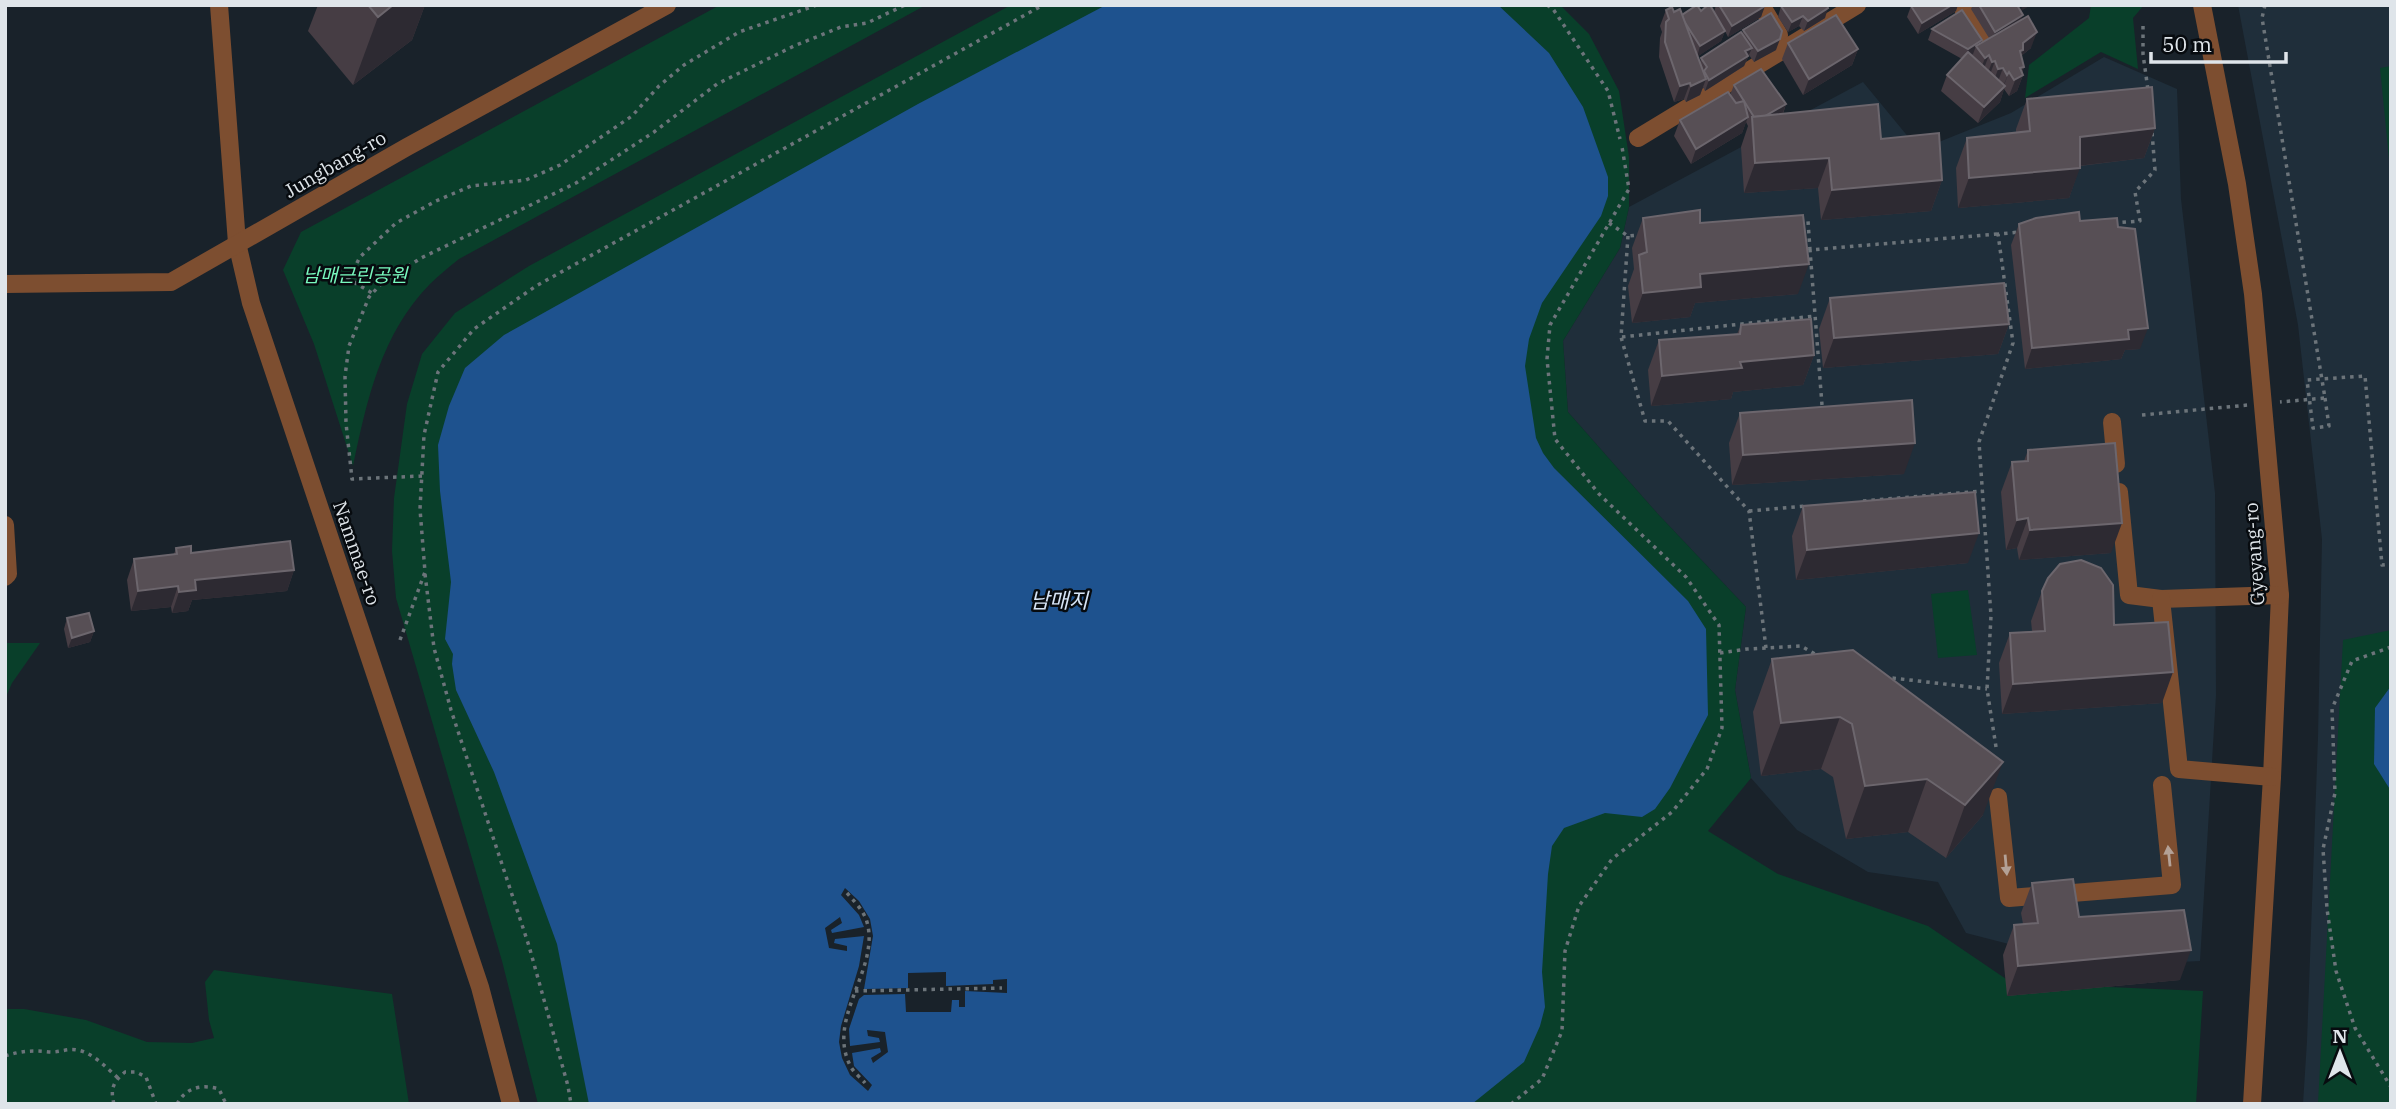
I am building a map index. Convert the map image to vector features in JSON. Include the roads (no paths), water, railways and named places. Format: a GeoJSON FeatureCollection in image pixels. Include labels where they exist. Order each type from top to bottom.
{"type":"FeatureCollection","features":[{"type":"Feature","properties":{"kind":"street","name":"Nammae-ro"},"geometry":{"type":"LineString","coordinates":[[219,5],[237,243],[258,326],[480,987],[511,1104]]}},
{"type":"Feature","properties":{"kind":"street","name":"Jungbang-ro"},"geometry":{"type":"LineString","coordinates":[[5,284],[171,282],[407,147],[667,5]]}},
{"type":"Feature","properties":{"kind":"street"},"geometry":{"type":"LineString","coordinates":[[1761,5],[1786,47]]}},
{"type":"Feature","properties":{"kind":"street"},"geometry":{"type":"LineString","coordinates":[[1638,138],[1857,5]]}},
{"type":"Feature","properties":{"kind":"street"},"geometry":{"type":"LineString","coordinates":[[1961,5],[1988,50]]}},
{"type":"Feature","properties":{"kind":"street","name":"Gyeyang-ro"},"geometry":{"type":"LineString","coordinates":[[2202,5],[2237,184],[2253,295],[2280,595],[2273,777],[2252,1104]]}},
{"type":"Feature","properties":{"kind":"street"},"geometry":{"type":"LineString","coordinates":[[2112,422],[2129,595],[2161,599],[2280,595]]}},
{"type":"Feature","properties":{"kind":"street"},"geometry":{"type":"LineString","coordinates":[[5,525],[8,574],[5,577]]}},
{"type":"Feature","properties":{"kind":"street"},"geometry":{"type":"LineString","coordinates":[[2161,599],[2179,769],[2273,777]]}},
{"type":"Feature","properties":{"kind":"street"},"geometry":{"type":"LineString","coordinates":[[1998,797],[2009,898],[2172,885],[2162,785]]}},
{"type":"Feature","properties":{"kind":"water","name":"남매지"},"geometry":{"type":"Polygon","coordinates":[[[1106,5],[1498,5],[1549,53],[1583,107],[1608,177],[1608,196],[1601,216],[1542,303],[1529,339],[1525,366],[1536,438],[1554,468],[1688,601],[1706,629],[1708,715],[1670,788],[1655,809],[1642,817],[1605,813],[1564,828],[1552,846],[1542,972],[1545,1007],[1540,1026],[1524,1062],[1472,1104],[589,1104],[557,944],[494,772],[456,690],[453,654],[445,639],[451,582],[440,491],[438,445],[449,406],[465,368],[504,335],[918,104],[1106,5]]]}},
{"type":"Feature","properties":{"kind":"water"},"geometry":{"type":"Polygon","coordinates":[[[2391,686],[2391,791],[2374,764],[2375,708],[2391,686]]]}},
{"type":"Feature","properties":{"kind":"park label","name":"남매근린공원"},"geometry":{"type":"Point","coordinates":[355,275]}}]}
